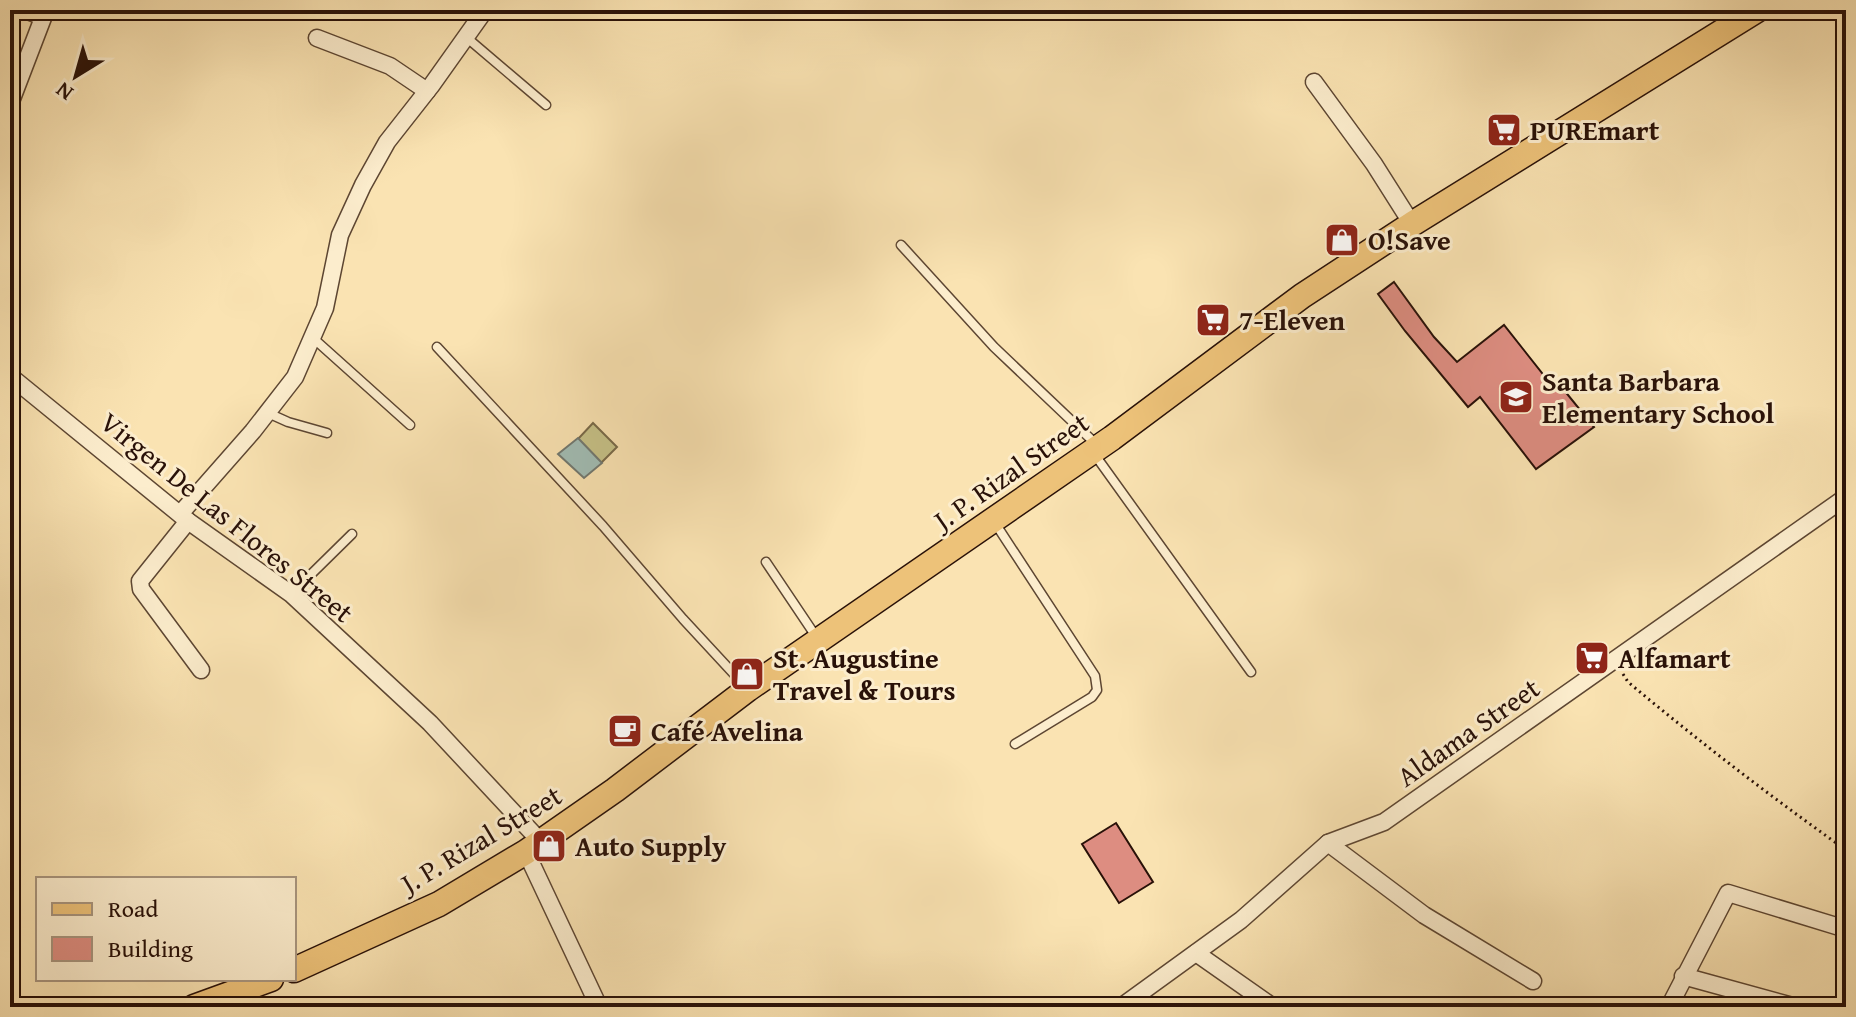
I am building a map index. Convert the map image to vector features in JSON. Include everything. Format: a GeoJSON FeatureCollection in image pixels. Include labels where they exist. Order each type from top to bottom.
{"type":"FeatureCollection","features":[{"type":"Feature","properties":{"kind":"main road","name":"J. P. Rizal Street"},"geometry":{"type":"LineString","coordinates":[[296,969],[439,904],[533,847],[615,790],[748,689],[1096,449],[1302,296],[1412,224],[1757,10]]}},
{"type":"Feature","properties":{"kind":"main road"},"geometry":{"type":"LineString","coordinates":[[194,1007],[266,981]]}},
{"type":"Feature","properties":{"kind":"street"},"geometry":{"type":"LineString","coordinates":[[10,104],[45,13],[25,10]]}},
{"type":"Feature","properties":{"kind":"street"},"geometry":{"type":"LineString","coordinates":[[201,670],[141,589],[140,581],[184,517],[295,377],[325,308],[340,235],[363,185],[387,142],[485,10]]}},
{"type":"Feature","properties":{"kind":"street"},"geometry":{"type":"LineString","coordinates":[[317,38],[390,66],[427,91]]}},
{"type":"Feature","properties":{"kind":"street"},"geometry":{"type":"LineString","coordinates":[[1314,82],[1374,164],[1412,224]]}},
{"type":"Feature","properties":{"kind":"street","name":"Virgen De Las Flores Street"},"geometry":{"type":"LineString","coordinates":[[10,376],[184,517],[291,594],[430,723],[533,847],[599,1007]]}},
{"type":"Feature","properties":{"kind":"street","name":"Aldama Street"},"geometry":{"type":"LineString","coordinates":[[1121,1007],[1241,920],[1328,843],[1384,822],[1846,497]]}},
{"type":"Feature","properties":{"kind":"street"},"geometry":{"type":"LineString","coordinates":[[1328,843],[1424,915],[1533,981]]}},
{"type":"Feature","properties":{"kind":"street"},"geometry":{"type":"LineString","coordinates":[[1669,1007],[1728,893],[1846,929]]}},
{"type":"Feature","properties":{"kind":"street"},"geometry":{"type":"LineString","coordinates":[[1196,953],[1273,1007]]}},
{"type":"Feature","properties":{"kind":"street"},"geometry":{"type":"LineString","coordinates":[[1683,976],[1796,1007]]}},
{"type":"Feature","properties":{"kind":"lane"},"geometry":{"type":"LineString","coordinates":[[466,37],[546,105]]}},
{"type":"Feature","properties":{"kind":"lane"},"geometry":{"type":"LineString","coordinates":[[901,245],[994,347],[1096,449],[1251,672]]}},
{"type":"Feature","properties":{"kind":"lane"},"geometry":{"type":"LineString","coordinates":[[312,337],[410,425]]}},
{"type":"Feature","properties":{"kind":"lane"},"geometry":{"type":"LineString","coordinates":[[437,347],[748,689]]}},
{"type":"Feature","properties":{"kind":"lane"},"geometry":{"type":"LineString","coordinates":[[267,413],[327,433]]}},
{"type":"Feature","properties":{"kind":"lane"},"geometry":{"type":"LineString","coordinates":[[993,519],[1095,676],[1097,690],[1092,697],[1015,744]]}},
{"type":"Feature","properties":{"kind":"lane"},"geometry":{"type":"LineString","coordinates":[[291,594],[352,534]]}},
{"type":"Feature","properties":{"kind":"lane"},"geometry":{"type":"LineString","coordinates":[[766,562],[819,640]]}},
{"type":"Feature","properties":{"kind":"path"},"geometry":{"type":"LineString","coordinates":[[1615,661],[1628,682],[1686,730],[1839,845]]}},
{"type":"Feature","properties":{"kind":"shaded area"},"geometry":{"type":"Polygon","coordinates":[[[593,423],[617,447],[601,463],[578,439],[593,423]]]}},
{"type":"Feature","properties":{"kind":"water"},"geometry":{"type":"Polygon","coordinates":[[[578,438],[602,463],[584,478],[558,454],[578,438]]]}},
{"type":"Feature","properties":{"kind":"building"},"geometry":{"type":"Polygon","coordinates":[[[1394,282],[1434,337],[1457,362],[1504,325],[1546,378],[1551,374],[1594,427],[1536,469],[1480,397],[1468,407],[1405,331],[1378,294],[1394,282]]]}},
{"type":"Feature","properties":{"kind":"building"},"geometry":{"type":"Polygon","coordinates":[[[1116,823],[1153,882],[1119,903],[1082,844],[1116,823]]]}},
{"type":"Feature","properties":{"kind":"place","name":"PUREmart"},"geometry":{"type":"Point","coordinates":[1504,130]}},
{"type":"Feature","properties":{"kind":"place","name":"O!Save"},"geometry":{"type":"Point","coordinates":[1342,240]}},
{"type":"Feature","properties":{"kind":"place","name":"7-Eleven"},"geometry":{"type":"Point","coordinates":[1213,320]}},
{"type":"Feature","properties":{"kind":"place","name":"Santa Barbara Elementary School"},"geometry":{"type":"Point","coordinates":[1516,397]}},
{"type":"Feature","properties":{"kind":"place","name":"Alfamart"},"geometry":{"type":"Point","coordinates":[1592,658]}},
{"type":"Feature","properties":{"kind":"place","name":"St. Augustine Travel & Tours"},"geometry":{"type":"Point","coordinates":[747,674]}},
{"type":"Feature","properties":{"kind":"place","name":"Café Avelina"},"geometry":{"type":"Point","coordinates":[625,731]}},
{"type":"Feature","properties":{"kind":"place","name":"Auto Supply"},"geometry":{"type":"Point","coordinates":[549,846]}}]}
